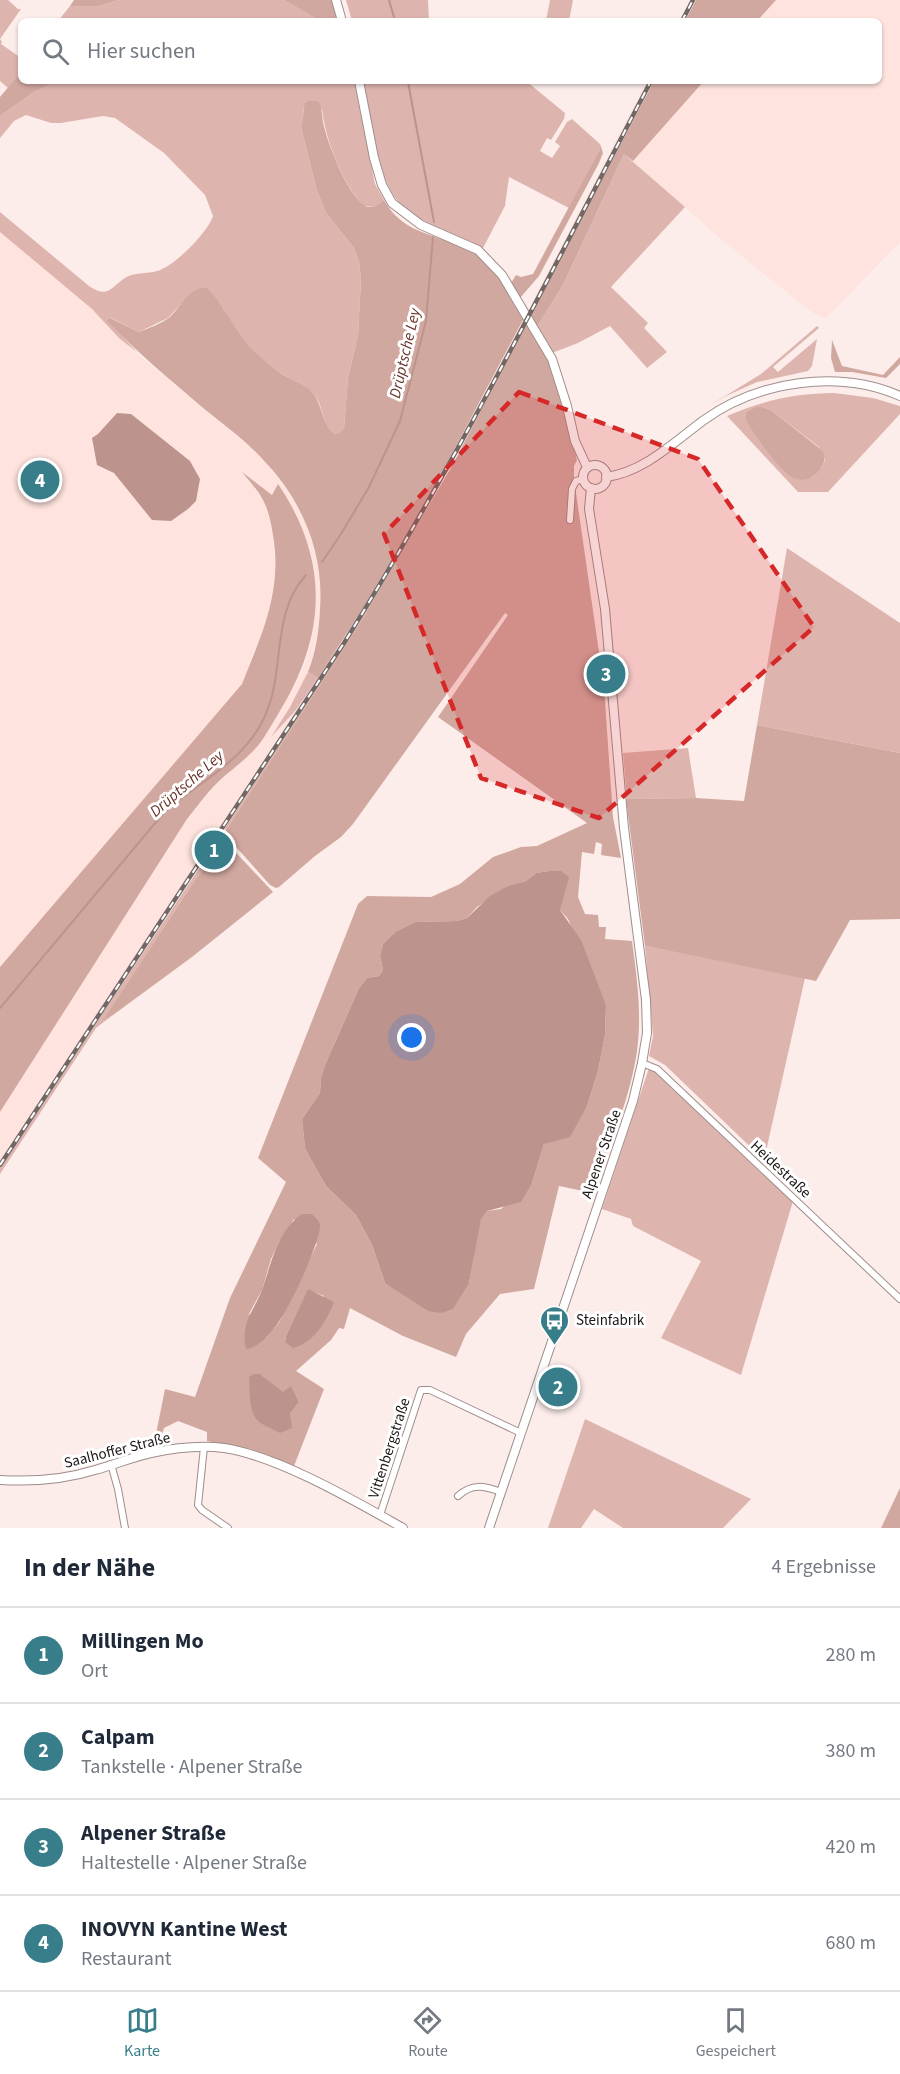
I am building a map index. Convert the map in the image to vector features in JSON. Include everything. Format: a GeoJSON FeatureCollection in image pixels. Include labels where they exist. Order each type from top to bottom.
{"type":"FeatureCollection","features":[{"type":"Feature","properties":{"kind":"street"},"geometry":{"type":"LineString","coordinates":[[336,0],[341,18]]}},
{"type":"Feature","properties":{"kind":"street"},"geometry":{"type":"LineString","coordinates":[[360,84],[374,158],[382,185],[392,203],[421,225],[478,250],[502,275],[552,359],[575,441],[587,467]]}},
{"type":"Feature","properties":{"kind":"street"},"geometry":{"type":"LineString","coordinates":[[606,477],[633,470],[721,409],[769,390],[801,383],[832,382],[866,387],[900,396]]}},
{"type":"Feature","properties":{"kind":"street"},"geometry":{"type":"LineString","coordinates":[[598,465],[604,469],[606,477],[602,486],[591,488],[583,478],[587,467],[598,465]]}},
{"type":"Feature","properties":{"kind":"street"},"geometry":{"type":"LineString","coordinates":[[570,520],[572,489],[576,481],[583,478]]}},
{"type":"Feature","properties":{"kind":"street","name":"Alpener Straße"},"geometry":{"type":"LineString","coordinates":[[489,1528],[633,1101],[647,1034],[646,1000],[624,828],[605,609],[589,509],[591,488]]}},
{"type":"Feature","properties":{"kind":"street","name":"Heidestraße"},"geometry":{"type":"LineString","coordinates":[[642,1063],[657,1069],[900,1299]]}},
{"type":"Feature","properties":{"kind":"street","name":"Vittenbergstraße"},"geometry":{"type":"LineString","coordinates":[[380,1515],[421,1390],[430,1390],[520,1433]]}},
{"type":"Feature","properties":{"kind":"street"},"geometry":{"type":"LineString","coordinates":[[204,1448],[198,1505],[228,1528]]}},
{"type":"Feature","properties":{"kind":"street","name":"Saalhoffer Straße"},"geometry":{"type":"LineString","coordinates":[[0,1480],[27,1482],[55,1480],[171,1450],[224,1448],[257,1456],[306,1477],[403,1528]]}},
{"type":"Feature","properties":{"kind":"street"},"geometry":{"type":"LineString","coordinates":[[111,1464],[125,1528]]}},
{"type":"Feature","properties":{"kind":"street"},"geometry":{"type":"LineString","coordinates":[[458,1496],[474,1486],[501,1492]]}},
{"type":"Feature","properties":{"kind":"highlighted area"},"geometry":{"type":"Polygon","coordinates":[[[519,392],[698,459],[814,627],[599,818],[481,778],[384,534],[519,392]]]}},
{"type":"Feature","properties":{"kind":"shaded area"},"geometry":{"type":"Polygon","coordinates":[[[0,0],[8,0],[21,9],[0,39],[0,0]]]}},
{"type":"Feature","properties":{"kind":"shaded area"},"geometry":{"type":"Polygon","coordinates":[[[74,0],[118,0],[99,6],[70,6],[74,0]]]}},
{"type":"Feature","properties":{"kind":"shaded area"},"geometry":{"type":"Polygon","coordinates":[[[118,0],[284,0],[315,18],[60,18],[70,6],[99,6],[118,0]]]}},
{"type":"Feature","properties":{"kind":"shaded area"},"geometry":{"type":"Polygon","coordinates":[[[284,0],[332,0],[336,18],[315,18],[284,0]]]}},
{"type":"Feature","properties":{"kind":"shaded area"},"geometry":{"type":"Polygon","coordinates":[[[346,0],[428,0],[429,18],[351,18],[346,0]]]}},
{"type":"Feature","properties":{"kind":"shaded area"},"geometry":{"type":"Polygon","coordinates":[[[550,0],[573,0],[570,18],[547,18],[550,0]]]}},
{"type":"Feature","properties":{"kind":"shaded area"},"geometry":{"type":"Polygon","coordinates":[[[696,0],[776,0],[760,18],[687,18],[696,0]]]}},
{"type":"Feature","properties":{"kind":"shaded area"},"geometry":{"type":"Polygon","coordinates":[[[776,0],[900,0],[900,242],[826,318],[815,314],[723,241],[633,161],[701,84],[882,84],[882,18],[760,18],[776,0]]]}},
{"type":"Feature","properties":{"kind":"shaded area"},"geometry":{"type":"Polygon","coordinates":[[[0,39],[1,44],[18,56],[18,76],[8,88],[0,81],[0,39]]]}},
{"type":"Feature","properties":{"kind":"shaded area"},"geometry":{"type":"Polygon","coordinates":[[[18,76],[18,84],[52,84],[34,92],[0,116],[0,97],[18,76]]]}},
{"type":"Feature","properties":{"kind":"shaded area"},"geometry":{"type":"Polygon","coordinates":[[[52,84],[355,84],[375,184],[384,200],[374,207],[364,206],[356,197],[336,161],[322,109],[304,108],[301,127],[317,191],[326,213],[354,248],[359,262],[361,279],[358,335],[348,378],[344,428],[340,434],[335,434],[330,430],[318,401],[311,391],[278,371],[259,356],[242,339],[224,309],[188,297],[168,318],[139,332],[111,318],[108,321],[138,353],[119,338],[92,309],[0,232],[0,212],[89,286],[105,292],[129,276],[157,271],[172,263],[205,231],[213,216],[205,195],[164,153],[115,118],[103,116],[51,123],[26,115],[14,121],[0,138],[0,116],[34,92],[52,84]]]}},
{"type":"Feature","properties":{"kind":"shaded area"},"geometry":{"type":"Polygon","coordinates":[[[364,84],[530,84],[565,113],[564,119],[551,140],[547,138],[540,151],[552,158],[560,146],[555,142],[567,122],[572,119],[600,144],[600,149],[569,208],[509,177],[505,206],[483,248],[412,214],[400,203],[390,190],[383,173],[373,137],[364,84]]]}},
{"type":"Feature","properties":{"kind":"shaded area"},"geometry":{"type":"Polygon","coordinates":[[[645,84],[652,84],[464,443],[397,561],[225,828],[228,838],[216,857],[210,853],[207,854],[0,1168],[0,1112],[187,819],[214,786],[255,749],[302,672],[310,644],[315,606],[315,575],[310,549],[297,515],[278,485],[272,495],[244,475],[264,501],[272,527],[276,574],[270,610],[242,684],[0,967],[0,232],[92,309],[128,346],[250,447],[267,463],[297,505],[306,523],[318,563],[321,597],[319,627],[310,667],[300,690],[273,735],[296,710],[363,608],[428,499],[645,84]]]}},
{"type":"Feature","properties":{"kind":"shaded area"},"geometry":{"type":"Polygon","coordinates":[[[652,84],[701,84],[633,161],[624,154],[563,285],[537,327],[530,316],[652,84]]]}},
{"type":"Feature","properties":{"kind":"shaded area"},"geometry":{"type":"Polygon","coordinates":[[[317,101],[320,104],[325,131],[334,156],[346,182],[361,202],[368,207],[374,207],[384,200],[404,223],[424,233],[458,244],[478,255],[498,276],[524,318],[428,499],[318,678],[308,672],[319,625],[319,569],[309,531],[291,496],[280,479],[252,448],[165,376],[107,321],[110,318],[139,332],[170,317],[196,290],[207,288],[220,303],[247,344],[278,371],[311,391],[317,399],[328,426],[335,434],[340,433],[344,428],[348,378],[358,335],[361,279],[354,248],[326,213],[317,191],[301,127],[305,103],[317,101]]]}},
{"type":"Feature","properties":{"kind":"shaded area"},"geometry":{"type":"Polygon","coordinates":[[[600,144],[603,153],[599,163],[539,276],[520,298],[511,283],[516,275],[521,277],[533,274],[600,149],[600,144]]]}},
{"type":"Feature","properties":{"kind":"shaded area"},"geometry":{"type":"Polygon","coordinates":[[[624,154],[685,207],[611,287],[648,323],[644,328],[667,352],[647,368],[610,326],[578,343],[552,353],[537,327],[563,285],[624,154]]]}},
{"type":"Feature","properties":{"kind":"shaded area"},"geometry":{"type":"Polygon","coordinates":[[[527,322],[550,363],[569,423],[577,460],[574,466],[574,479],[604,687],[613,817],[621,858],[601,855],[602,844],[596,842],[594,854],[582,852],[578,897],[585,914],[598,915],[599,927],[606,927],[605,939],[632,941],[639,1023],[634,1069],[624,1105],[593,1193],[559,1186],[534,1289],[500,1294],[466,1334],[456,1357],[403,1336],[350,1308],[344,1329],[339,1328],[331,1340],[296,1371],[324,1389],[294,1466],[251,1449],[207,1441],[207,1432],[178,1421],[164,1428],[158,1447],[153,1449],[165,1389],[195,1397],[230,1298],[286,1182],[258,1158],[358,904],[367,896],[431,897],[460,884],[493,857],[521,847],[537,846],[587,823],[438,717],[508,615],[505,613],[353,824],[341,837],[276,888],[270,885],[228,838],[226,830],[367,613],[452,466],[527,322]],[[561,871],[536,873],[526,881],[510,885],[477,907],[467,918],[457,921],[415,922],[395,932],[383,944],[380,955],[383,970],[379,976],[367,978],[359,988],[325,1065],[321,1077],[320,1093],[302,1119],[305,1148],[326,1186],[356,1215],[372,1245],[385,1283],[469,1283],[480,1219],[487,1211],[501,1209],[532,1183],[544,1144],[587,1106],[598,1071],[605,1035],[606,1005],[568,919],[560,910],[561,871]],[[294,1219],[271,1259],[262,1290],[249,1314],[266,1338],[280,1321],[317,1244],[294,1219]],[[308,1290],[285,1342],[324,1296],[308,1290]],[[260,1374],[290,1414],[299,1402],[291,1387],[283,1393],[260,1374]]]}},
{"type":"Feature","properties":{"kind":"shaded area"},"geometry":{"type":"Polygon","coordinates":[[[817,326],[819,328],[773,367],[778,372],[817,339],[812,366],[808,371],[757,382],[704,409],[761,374],[817,326]]]}},
{"type":"Feature","properties":{"kind":"shaded area"},"geometry":{"type":"Polygon","coordinates":[[[832,340],[842,366],[883,375],[900,357],[900,364],[886,378],[852,372],[835,372],[831,358],[832,340]]]}},
{"type":"Feature","properties":{"kind":"shaded area"},"geometry":{"type":"Polygon","coordinates":[[[834,393],[873,398],[900,406],[900,414],[828,492],[798,492],[727,416],[779,399],[806,394],[834,393]],[[755,407],[746,412],[745,418],[813,477],[825,460],[819,447],[771,410],[755,407]]]}},
{"type":"Feature","properties":{"kind":"shaded area"},"geometry":{"type":"Polygon","coordinates":[[[755,407],[771,410],[823,451],[824,462],[815,475],[802,480],[792,477],[780,467],[759,441],[745,418],[746,412],[755,407]]]}},
{"type":"Feature","properties":{"kind":"shaded area"},"geometry":{"type":"Polygon","coordinates":[[[117,413],[131,414],[190,461],[200,479],[196,501],[171,521],[152,520],[114,473],[97,465],[92,438],[117,413]]]}},
{"type":"Feature","properties":{"kind":"shaded area"},"geometry":{"type":"Polygon","coordinates":[[[242,472],[272,495],[278,484],[295,513],[307,542],[314,571],[316,600],[313,629],[305,658],[293,687],[263,738],[249,755],[213,787],[187,819],[0,1112],[0,967],[242,684],[256,649],[272,598],[275,580],[274,542],[264,502],[242,472]]]}},
{"type":"Feature","properties":{"kind":"shaded area"},"geometry":{"type":"Polygon","coordinates":[[[787,548],[900,623],[900,753],[757,725],[787,548]]]}},
{"type":"Feature","properties":{"kind":"shaded area"},"geometry":{"type":"Polygon","coordinates":[[[366,612],[368,613],[226,830],[225,828],[366,612]]]}},
{"type":"Feature","properties":{"kind":"shaded area"},"geometry":{"type":"Polygon","coordinates":[[[308,672],[318,678],[296,710],[271,737],[290,707],[308,672]]]}},
{"type":"Feature","properties":{"kind":"shaded area"},"geometry":{"type":"Polygon","coordinates":[[[757,725],[900,753],[900,919],[850,920],[816,981],[645,946],[626,799],[696,798],[744,801],[757,725]]]}},
{"type":"Feature","properties":{"kind":"shaded area"},"geometry":{"type":"Polygon","coordinates":[[[688,748],[696,798],[627,799],[623,753],[688,748]]]}},
{"type":"Feature","properties":{"kind":"shaded area"},"geometry":{"type":"Polygon","coordinates":[[[226,842],[273,892],[192,957],[103,1020],[197,877],[216,857],[226,842]]]}},
{"type":"Feature","properties":{"kind":"shaded area"},"geometry":{"type":"Polygon","coordinates":[[[210,852],[216,857],[197,877],[104,1019],[113,1015],[96,1028],[0,1174],[0,1168],[210,852]]]}},
{"type":"Feature","properties":{"kind":"shaded area"},"geometry":{"type":"Polygon","coordinates":[[[561,871],[569,877],[560,910],[581,940],[606,1005],[605,1035],[598,1071],[587,1106],[570,1137],[544,1144],[532,1183],[521,1202],[487,1211],[481,1219],[469,1283],[453,1309],[441,1313],[428,1311],[385,1283],[372,1245],[356,1215],[326,1186],[305,1148],[302,1119],[320,1093],[321,1077],[325,1065],[359,988],[367,978],[379,976],[383,970],[380,955],[383,944],[395,932],[415,922],[457,921],[467,918],[490,896],[510,885],[526,881],[536,873],[561,871]]]}},
{"type":"Feature","properties":{"kind":"shaded area"},"geometry":{"type":"Polygon","coordinates":[[[645,946],[805,978],[764,1160],[665,1065],[649,1056],[653,1036],[645,946]]]}},
{"type":"Feature","properties":{"kind":"shaded area"},"geometry":{"type":"Polygon","coordinates":[[[649,1068],[668,1080],[793,1201],[741,1375],[661,1338],[701,1261],[633,1226],[631,1219],[602,1209],[649,1068]]]}},
{"type":"Feature","properties":{"kind":"shaded area"},"geometry":{"type":"Polygon","coordinates":[[[302,1214],[312,1214],[320,1225],[310,1259],[278,1323],[260,1343],[246,1349],[245,1330],[249,1316],[260,1295],[281,1237],[302,1214]]]}},
{"type":"Feature","properties":{"kind":"shaded area"},"geometry":{"type":"Polygon","coordinates":[[[308,1289],[334,1302],[328,1316],[313,1336],[293,1348],[285,1342],[286,1336],[308,1289]]]}},
{"type":"Feature","properties":{"kind":"shaded area"},"geometry":{"type":"Polygon","coordinates":[[[253,1374],[260,1374],[283,1392],[291,1386],[299,1402],[290,1414],[292,1428],[280,1433],[260,1423],[255,1417],[251,1406],[249,1377],[253,1374]]]}},
{"type":"Feature","properties":{"kind":"shaded area"},"geometry":{"type":"Polygon","coordinates":[[[585,1419],[751,1499],[723,1528],[623,1528],[594,1509],[581,1528],[548,1528],[585,1419]]]}},
{"type":"Feature","properties":{"kind":"shaded area"},"geometry":{"type":"Polygon","coordinates":[[[900,1488],[900,1528],[881,1528],[900,1488]]]}},
{"type":"Feature","properties":{"kind":"waterway","name":"Drüptsche Ley"},"geometry":{"type":"LineString","coordinates":[[389,0],[394,18]]}},
{"type":"Feature","properties":{"kind":"waterway","name":"Drüptsche Ley"},"geometry":{"type":"LineString","coordinates":[[408,84],[434,222]]}},
{"type":"Feature","properties":{"kind":"waterway","name":"Drüptsche Ley"},"geometry":{"type":"LineString","coordinates":[[322,562],[369,487],[400,421],[426,321],[433,237]]}},
{"type":"Feature","properties":{"kind":"waterway","name":"Drüptsche Ley"},"geometry":{"type":"LineString","coordinates":[[0,1008],[162,815],[232,760],[255,734],[271,701],[287,607],[295,590],[306,575]]}},
{"type":"Feature","properties":{"kind":"railway"},"geometry":{"type":"LineString","coordinates":[[684,18],[693,0]]}},
{"type":"Feature","properties":{"kind":"railway"},"geometry":{"type":"LineString","coordinates":[[0,1165],[344,643],[386,575],[503,365],[649,84]]}},
{"type":"Feature","properties":{"kind":"place","name":"INOVYN Kantine West"},"geometry":{"type":"Point","coordinates":[40,480]}},
{"type":"Feature","properties":{"kind":"place","name":"Alpener Straße"},"geometry":{"type":"Point","coordinates":[606,674]}},
{"type":"Feature","properties":{"kind":"place","name":"Millingen Mo"},"geometry":{"type":"Point","coordinates":[214,850]}},
{"type":"Feature","properties":{"kind":"place","name":"Steinfabrik"},"geometry":{"type":"Point","coordinates":[555,1346]}},
{"type":"Feature","properties":{"kind":"place","name":"Calpam"},"geometry":{"type":"Point","coordinates":[558,1387]}}]}
